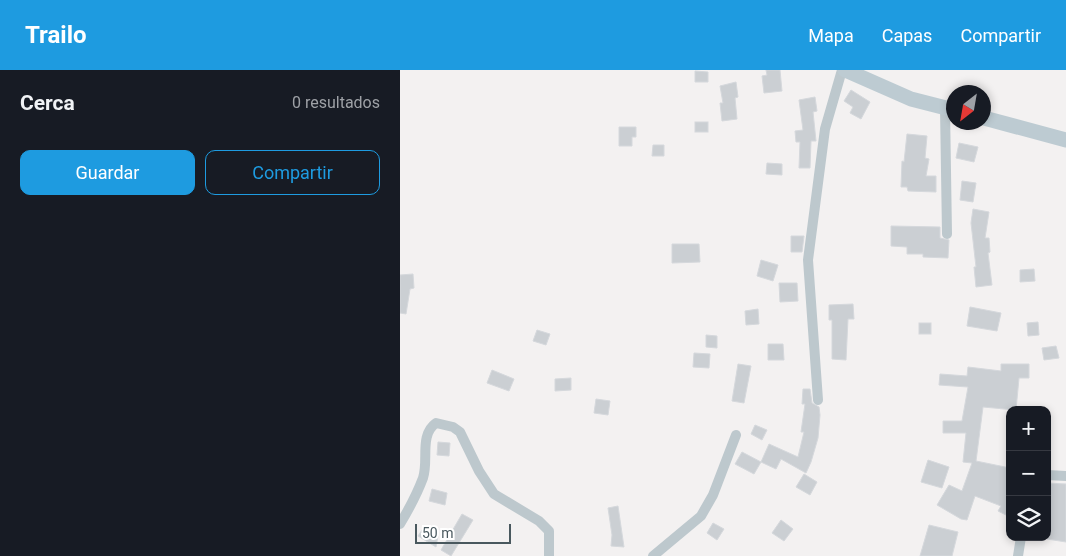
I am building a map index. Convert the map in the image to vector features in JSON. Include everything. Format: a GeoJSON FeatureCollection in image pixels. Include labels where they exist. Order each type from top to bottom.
{"type":"FeatureCollection","features":[{"type":"Feature","properties":{"kind":"main road"},"geometry":{"type":"LineString","coordinates":[[843,70],[912,99],[946,108]]}},
{"type":"Feature","properties":{"kind":"main road"},"geometry":{"type":"LineString","coordinates":[[991,120],[1066,140]]}},
{"type":"Feature","properties":{"kind":"street"},"geometry":{"type":"LineString","coordinates":[[818,400],[808,260],[825,129],[843,70]]}},
{"type":"Feature","properties":{"kind":"street"},"geometry":{"type":"LineString","coordinates":[[947,234],[949,130]]}},
{"type":"Feature","properties":{"kind":"street"},"geometry":{"type":"LineString","coordinates":[[400,524],[415,498],[424,475],[426,439],[430,428],[436,423],[453,427],[460,432],[479,471],[494,494],[538,521],[548,531],[549,556]]}},
{"type":"Feature","properties":{"kind":"street"},"geometry":{"type":"LineString","coordinates":[[653,556],[701,516],[713,495],[736,435]]}},
{"type":"Feature","properties":{"kind":"street"},"geometry":{"type":"LineString","coordinates":[[1051,475],[1066,476]]}},
{"type":"Feature","properties":{"kind":"street"},"geometry":{"type":"LineString","coordinates":[[1018,556],[1020,541]]}},
{"type":"Feature","properties":{"kind":"building"},"geometry":{"type":"Polygon","coordinates":[[[766,70],[780,70],[782,91],[764,93],[762,76],[767,75],[766,70]]]}},
{"type":"Feature","properties":{"kind":"building"},"geometry":{"type":"Polygon","coordinates":[[[695,71],[708,72],[708,82],[695,82],[695,71]]]}},
{"type":"Feature","properties":{"kind":"building"},"geometry":{"type":"Polygon","coordinates":[[[736,82],[738,97],[735,98],[737,119],[722,121],[720,103],[723,103],[720,86],[736,82]]]}},
{"type":"Feature","properties":{"kind":"building"},"geometry":{"type":"Polygon","coordinates":[[[851,90],[870,102],[861,119],[850,113],[853,107],[844,101],[851,90]]]}},
{"type":"Feature","properties":{"kind":"building"},"geometry":{"type":"Polygon","coordinates":[[[815,97],[817,111],[813,112],[816,141],[811,141],[810,168],[799,168],[800,142],[796,142],[795,131],[803,130],[799,100],[815,97]]]}},
{"type":"Feature","properties":{"kind":"building"},"geometry":{"type":"Polygon","coordinates":[[[695,122],[708,122],[708,132],[695,132],[695,122]]]}},
{"type":"Feature","properties":{"kind":"building"},"geometry":{"type":"Polygon","coordinates":[[[619,127],[636,127],[636,137],[632,137],[632,146],[619,146],[619,127]]]}},
{"type":"Feature","properties":{"kind":"building"},"geometry":{"type":"Polygon","coordinates":[[[907,134],[927,136],[925,158],[929,159],[926,176],[936,176],[936,192],[908,191],[907,187],[901,187],[902,161],[904,162],[907,134]]]}},
{"type":"Feature","properties":{"kind":"building"},"geometry":{"type":"Polygon","coordinates":[[[959,143],[978,147],[974,162],[956,158],[959,143]]]}},
{"type":"Feature","properties":{"kind":"building"},"geometry":{"type":"Polygon","coordinates":[[[653,145],[664,145],[664,156],[652,156],[653,145]]]}},
{"type":"Feature","properties":{"kind":"building"},"geometry":{"type":"Polygon","coordinates":[[[767,163],[782,164],[782,175],[766,174],[767,163]]]}},
{"type":"Feature","properties":{"kind":"building"},"geometry":{"type":"Polygon","coordinates":[[[962,181],[976,183],[973,202],[960,200],[962,181]]]}},
{"type":"Feature","properties":{"kind":"building"},"geometry":{"type":"Polygon","coordinates":[[[973,209],[989,212],[985,238],[989,238],[990,252],[988,253],[992,285],[976,287],[974,267],[976,267],[971,223],[973,209]]]}},
{"type":"Feature","properties":{"kind":"building"},"geometry":{"type":"Polygon","coordinates":[[[891,226],[940,227],[940,238],[949,240],[948,258],[923,257],[923,254],[907,254],[907,247],[891,246],[891,226]]]}},
{"type":"Feature","properties":{"kind":"building"},"geometry":{"type":"Polygon","coordinates":[[[791,236],[804,236],[802,252],[791,252],[791,236]]]}},
{"type":"Feature","properties":{"kind":"building"},"geometry":{"type":"Polygon","coordinates":[[[672,244],[699,244],[700,262],[672,263],[672,244]]]}},
{"type":"Feature","properties":{"kind":"building"},"geometry":{"type":"Polygon","coordinates":[[[761,260],[778,265],[773,281],[757,276],[761,260]]]}},
{"type":"Feature","properties":{"kind":"building"},"geometry":{"type":"Polygon","coordinates":[[[1034,269],[1035,281],[1020,282],[1020,270],[1034,269]]]}},
{"type":"Feature","properties":{"kind":"building"},"geometry":{"type":"Polygon","coordinates":[[[413,274],[414,288],[410,289],[406,314],[400,313],[400,275],[413,274]]]}},
{"type":"Feature","properties":{"kind":"building"},"geometry":{"type":"Polygon","coordinates":[[[779,283],[797,283],[798,301],[780,302],[779,283]]]}},
{"type":"Feature","properties":{"kind":"building"},"geometry":{"type":"Polygon","coordinates":[[[853,304],[854,319],[848,319],[846,360],[832,359],[832,320],[829,320],[829,305],[853,304]]]}},
{"type":"Feature","properties":{"kind":"building"},"geometry":{"type":"Polygon","coordinates":[[[970,307],[1001,313],[997,331],[967,326],[970,307]]]}},
{"type":"Feature","properties":{"kind":"building"},"geometry":{"type":"Polygon","coordinates":[[[758,309],[759,324],[746,325],[745,311],[758,309]]]}},
{"type":"Feature","properties":{"kind":"building"},"geometry":{"type":"Polygon","coordinates":[[[1038,322],[1039,335],[1028,336],[1027,323],[1038,322]]]}},
{"type":"Feature","properties":{"kind":"building"},"geometry":{"type":"Polygon","coordinates":[[[919,323],[931,323],[931,334],[919,334],[919,323]]]}},
{"type":"Feature","properties":{"kind":"building"},"geometry":{"type":"Polygon","coordinates":[[[537,330],[550,334],[546,345],[533,341],[537,330]]]}},
{"type":"Feature","properties":{"kind":"building"},"geometry":{"type":"Polygon","coordinates":[[[706,335],[717,336],[717,348],[706,347],[706,335]]]}},
{"type":"Feature","properties":{"kind":"building"},"geometry":{"type":"Polygon","coordinates":[[[768,344],[783,344],[784,360],[768,360],[768,344]]]}},
{"type":"Feature","properties":{"kind":"building"},"geometry":{"type":"Polygon","coordinates":[[[1056,346],[1059,358],[1044,360],[1042,348],[1056,346]]]}},
{"type":"Feature","properties":{"kind":"building"},"geometry":{"type":"Polygon","coordinates":[[[694,353],[710,354],[709,368],[693,367],[694,353]]]}},
{"type":"Feature","properties":{"kind":"building"},"geometry":{"type":"Polygon","coordinates":[[[738,364],[751,366],[744,403],[732,401],[738,364]]]}},
{"type":"Feature","properties":{"kind":"building"},"geometry":{"type":"Polygon","coordinates":[[[1001,364],[1029,364],[1029,378],[1019,378],[1016,406],[1006,406],[1006,409],[983,407],[976,461],[1006,467],[1006,515],[998,511],[1001,506],[975,496],[967,520],[961,519],[937,505],[949,485],[962,491],[972,463],[963,462],[966,433],[943,433],[943,421],[962,421],[968,387],[939,385],[940,374],[967,376],[968,367],[1001,371],[1001,364]]]}},
{"type":"Feature","properties":{"kind":"building"},"geometry":{"type":"Polygon","coordinates":[[[492,370],[514,379],[509,391],[487,383],[492,370]]]}},
{"type":"Feature","properties":{"kind":"building"},"geometry":{"type":"Polygon","coordinates":[[[571,378],[571,390],[555,391],[555,379],[571,378]]]}},
{"type":"Feature","properties":{"kind":"building"},"geometry":{"type":"Polygon","coordinates":[[[803,389],[810,389],[812,403],[819,407],[820,415],[818,438],[811,462],[806,473],[781,459],[776,469],[761,462],[769,444],[798,457],[804,432],[801,432],[805,404],[802,404],[803,389]]]}},
{"type":"Feature","properties":{"kind":"building"},"geometry":{"type":"Polygon","coordinates":[[[596,399],[610,401],[608,415],[594,413],[596,399]]]}},
{"type":"Feature","properties":{"kind":"building"},"geometry":{"type":"Polygon","coordinates":[[[755,425],[767,430],[762,440],[751,434],[755,425]]]}},
{"type":"Feature","properties":{"kind":"building"},"geometry":{"type":"Polygon","coordinates":[[[438,442],[450,443],[449,456],[437,455],[438,442]]]}},
{"type":"Feature","properties":{"kind":"building"},"geometry":{"type":"Polygon","coordinates":[[[742,452],[761,462],[754,474],[735,464],[742,452]]]}},
{"type":"Feature","properties":{"kind":"building"},"geometry":{"type":"Polygon","coordinates":[[[928,460],[949,467],[942,488],[921,482],[928,460]]]}},
{"type":"Feature","properties":{"kind":"building"},"geometry":{"type":"Polygon","coordinates":[[[804,474],[817,482],[810,495],[796,487],[804,474]]]}},
{"type":"Feature","properties":{"kind":"building"},"geometry":{"type":"Polygon","coordinates":[[[1051,483],[1066,484],[1066,542],[1051,540],[1051,483]]]}},
{"type":"Feature","properties":{"kind":"building"},"geometry":{"type":"Polygon","coordinates":[[[432,489],[447,493],[445,505],[429,501],[432,489]]]}},
{"type":"Feature","properties":{"kind":"building"},"geometry":{"type":"Polygon","coordinates":[[[618,506],[624,547],[611,546],[612,535],[608,508],[618,506]]]}},
{"type":"Feature","properties":{"kind":"building"},"geometry":{"type":"Polygon","coordinates":[[[462,514],[473,520],[451,556],[441,550],[462,514]]]}},
{"type":"Feature","properties":{"kind":"building"},"geometry":{"type":"Polygon","coordinates":[[[781,520],[793,529],[784,541],[772,533],[781,520]]]}},
{"type":"Feature","properties":{"kind":"building"},"geometry":{"type":"Polygon","coordinates":[[[713,523],[724,529],[717,540],[707,533],[713,523]]]}},
{"type":"Feature","properties":{"kind":"building"},"geometry":{"type":"Polygon","coordinates":[[[929,525],[958,532],[952,556],[920,556],[929,525]]]}},
{"type":"Feature","properties":{"kind":"building"},"geometry":{"type":"Polygon","coordinates":[[[424,527],[438,536],[436,547],[418,536],[424,527]]]}}]}
